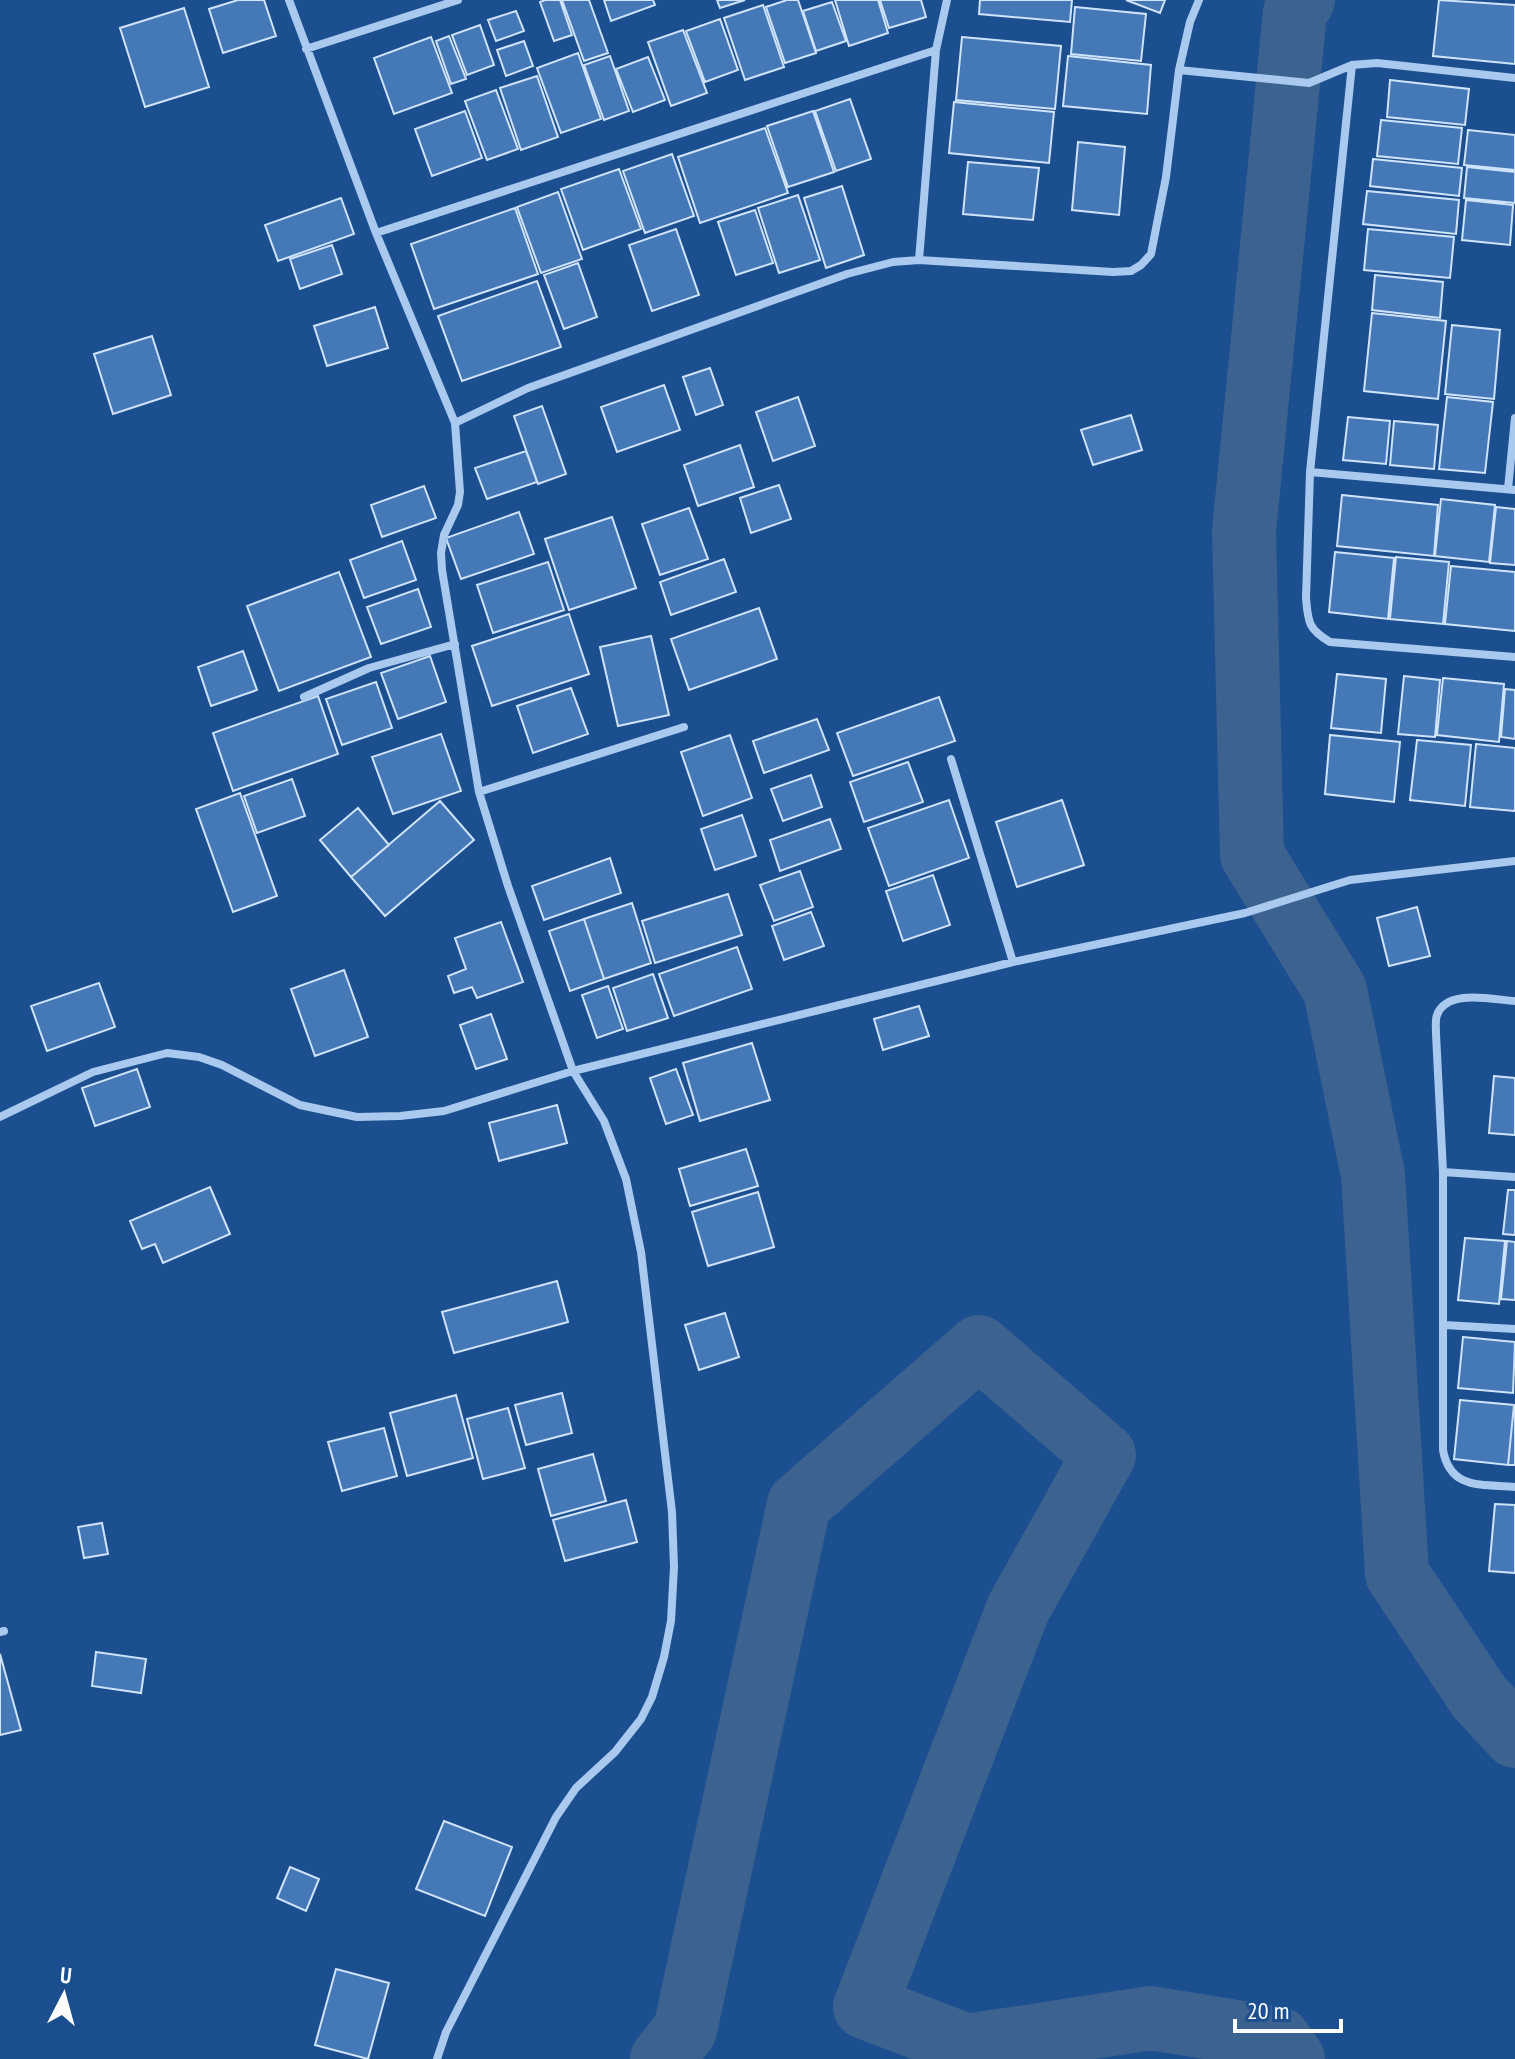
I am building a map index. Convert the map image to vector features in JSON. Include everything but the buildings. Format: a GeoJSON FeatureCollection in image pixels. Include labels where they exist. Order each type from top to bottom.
{"type":"FeatureCollection","features":[{"type":"Feature","properties":{"kind":"street"},"geometry":{"type":"LineString","coordinates":[[289,0],[376,233],[455,423],[460,492],[458,505],[444,535],[441,553],[479,792],[508,886],[573,1071],[604,1121],[626,1179],[641,1252],[672,1512],[674,1567],[671,1621],[652,1697],[641,1719],[615,1752],[576,1788],[556,1817],[446,2032],[437,2059]]}},
{"type":"Feature","properties":{"kind":"street"},"geometry":{"type":"LineString","coordinates":[[306,49],[458,0]]}},
{"type":"Feature","properties":{"kind":"street"},"geometry":{"type":"LineString","coordinates":[[919,260],[936,50],[947,0]]}},
{"type":"Feature","properties":{"kind":"street"},"geometry":{"type":"LineString","coordinates":[[455,423],[528,388],[847,274],[893,262],[919,260],[1131,271],[1151,254],[1166,177],[1179,70],[1190,22],[1199,0]]}},
{"type":"Feature","properties":{"kind":"street"},"geometry":{"type":"LineString","coordinates":[[376,233],[936,50]]}},
{"type":"Feature","properties":{"kind":"street"},"geometry":{"type":"LineString","coordinates":[[1179,70],[1309,83],[1352,65],[1377,63],[1515,78]]}},
{"type":"Feature","properties":{"kind":"street"},"geometry":{"type":"LineString","coordinates":[[1352,65],[1310,472],[1307,618],[1314,633],[1330,642],[1515,657]]}},
{"type":"Feature","properties":{"kind":"street"},"geometry":{"type":"LineString","coordinates":[[1310,472],[1512,490],[1515,418]]}},
{"type":"Feature","properties":{"kind":"street"},"geometry":{"type":"LineString","coordinates":[[304,697],[369,668],[455,644]]}},
{"type":"Feature","properties":{"kind":"street"},"geometry":{"type":"LineString","coordinates":[[479,792],[684,727]]}},
{"type":"Feature","properties":{"kind":"street"},"geometry":{"type":"LineString","coordinates":[[951,759],[1013,962]]}},
{"type":"Feature","properties":{"kind":"street"},"geometry":{"type":"LineString","coordinates":[[0,1117],[93,1072],[167,1053],[199,1057],[222,1065],[300,1105],[357,1117],[444,1111],[573,1071],[1013,962],[1245,913],[1350,880],[1515,861]]}},
{"type":"Feature","properties":{"kind":"street"},"geometry":{"type":"LineString","coordinates":[[1515,1001],[1463,998],[1444,1005],[1436,1016],[1443,1172],[1443,1450],[1446,1467],[1457,1479],[1515,1487]]}},
{"type":"Feature","properties":{"kind":"street"},"geometry":{"type":"LineString","coordinates":[[1443,1172],[1515,1177]]}},
{"type":"Feature","properties":{"kind":"street"},"geometry":{"type":"LineString","coordinates":[[1444,1325],[1515,1329]]}},
{"type":"Feature","properties":{"kind":"waterway"},"geometry":{"type":"LineString","coordinates":[[1303,0],[1295,12],[1244,531],[1252,855],[1335,990],[1373,1175],[1397,1574],[1479,1697],[1515,1736]]}},
{"type":"Feature","properties":{"kind":"waterway"},"geometry":{"type":"LineString","coordinates":[[662,2059],[685,2030],[799,1504],[979,1347],[1104,1455],[1018,1609],[865,2007],[967,2046],[1151,2018],[1279,2039],[1293,2059]]}}]}
